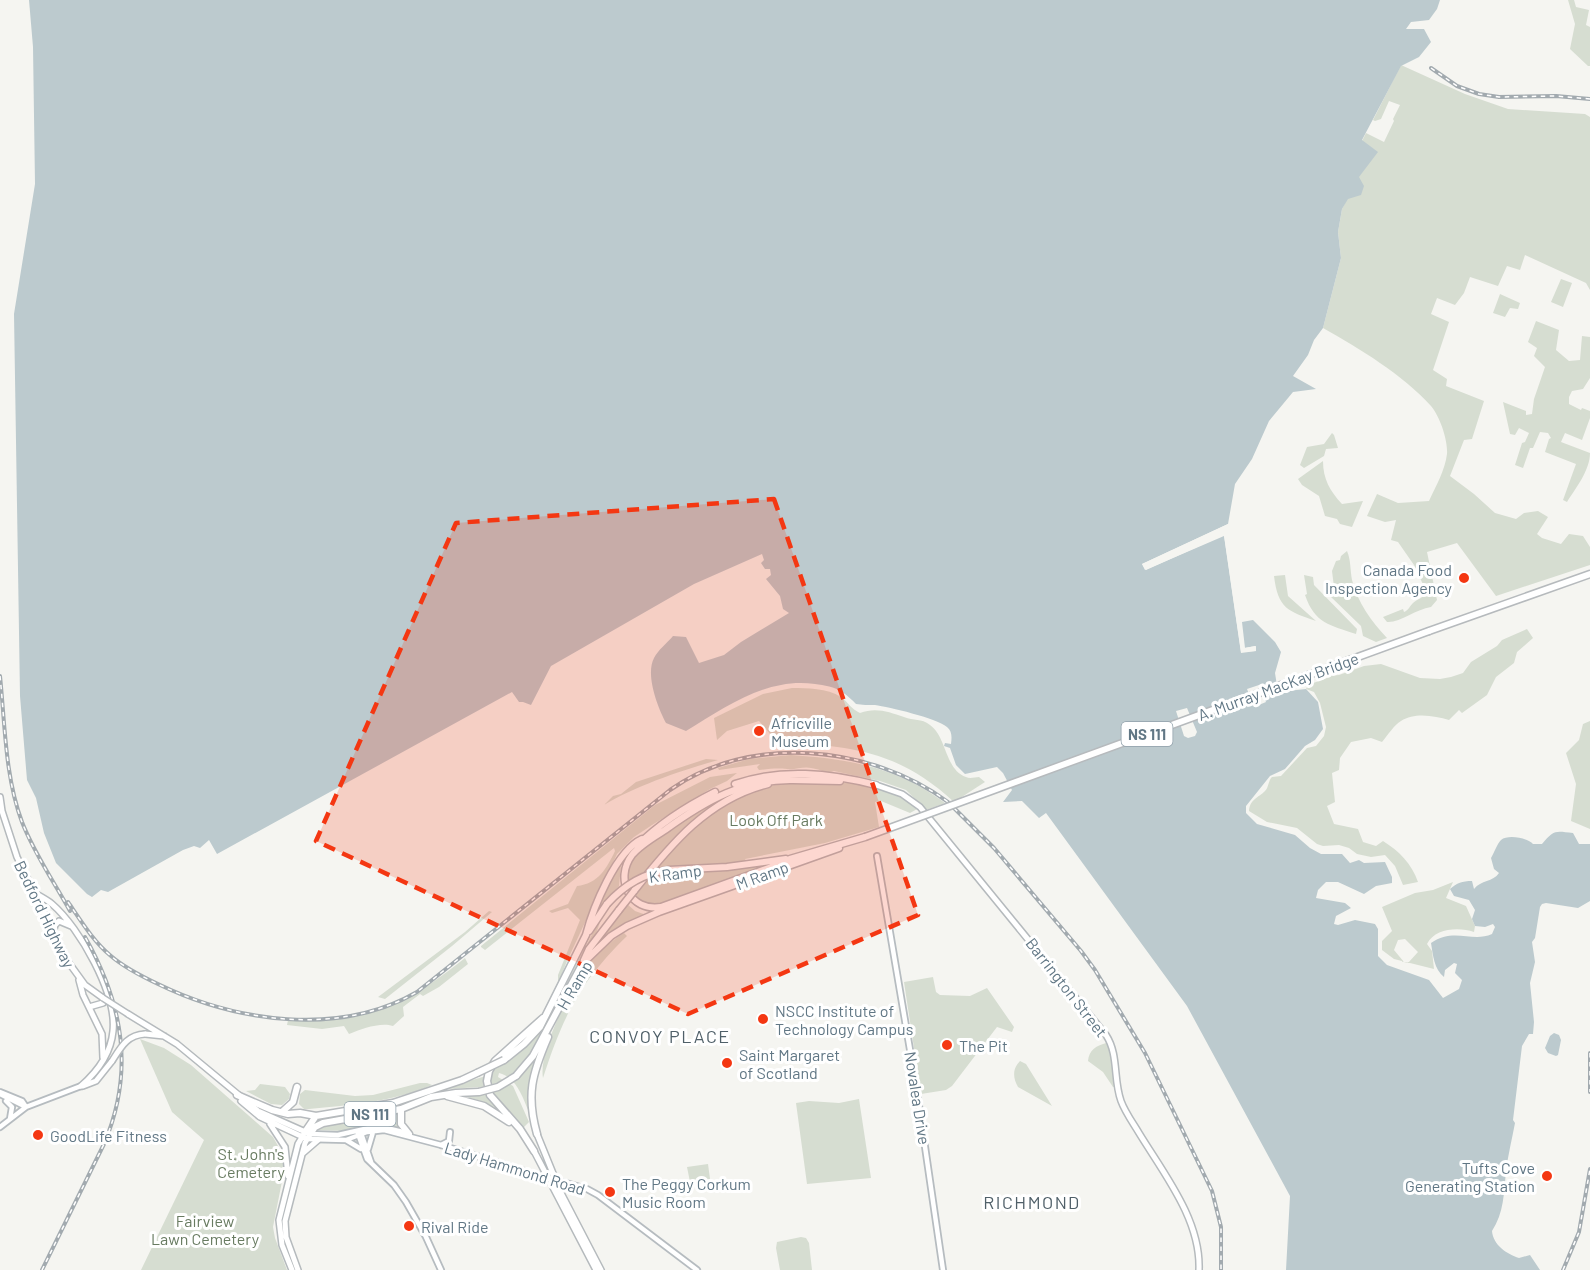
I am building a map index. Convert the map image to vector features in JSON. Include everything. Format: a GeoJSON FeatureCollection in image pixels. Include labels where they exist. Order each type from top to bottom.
{"type":"FeatureCollection","features":[{"type":"Feature","properties":{"kind":"highway","name":"A. Murray MacKay Bridge"},"geometry":{"type":"LineString","coordinates":[[865,837],[1590,574]]}},
{"type":"Feature","properties":{"kind":"highway"},"geometry":{"type":"LineString","coordinates":[[534,1151],[520,1129],[490,1095],[487,1077],[495,1061],[543,1018],[557,995],[586,935],[617,862],[630,846],[703,798],[732,785],[756,778],[807,773],[876,785]]}},
{"type":"Feature","properties":{"kind":"highway"},"geometry":{"type":"LineString","coordinates":[[790,859],[654,908],[643,906],[633,899],[626,890],[624,880],[628,863],[637,850],[712,798],[730,790],[773,780],[819,779],[876,785]]}},
{"type":"Feature","properties":{"kind":"highway"},"geometry":{"type":"LineString","coordinates":[[583,963],[589,949],[634,891],[683,834],[709,810],[749,790],[796,780]]}},
{"type":"Feature","properties":{"kind":"highway"},"geometry":{"type":"LineString","coordinates":[[646,836],[625,861],[621,872],[621,884],[625,895],[634,905],[659,912]]}},
{"type":"Feature","properties":{"kind":"highway","name":"NS 111"},"geometry":{"type":"LineString","coordinates":[[790,859],[865,837]]}},
{"type":"Feature","properties":{"kind":"highway","name":"M Ramp"},"geometry":{"type":"LineString","coordinates":[[659,912],[865,837]]}},
{"type":"Feature","properties":{"kind":"highway","name":"K Ramp"},"geometry":{"type":"LineString","coordinates":[[586,935],[618,892],[632,882],[652,873],[790,859]]}},
{"type":"Feature","properties":{"kind":"highway","name":"H Ramp"},"geometry":{"type":"LineString","coordinates":[[552,1022],[583,963],[604,941],[620,930],[659,912]]}},
{"type":"Feature","properties":{"kind":"highway","name":"NS 111"},"geometry":{"type":"LineString","coordinates":[[306,1135],[323,1123],[401,1109],[444,1086],[504,1060],[530,1038],[540,1027],[543,1018]]}},
{"type":"Feature","properties":{"kind":"highway","name":"NS 111"},"geometry":{"type":"LineString","coordinates":[[316,1116],[384,1106],[430,1095],[446,1096],[498,1087],[516,1076],[531,1060],[552,1022]]}},
{"type":"Feature","properties":{"kind":"highway"},"geometry":{"type":"LineString","coordinates":[[537,1134],[531,1113],[531,1084],[552,1022]]}},
{"type":"Feature","properties":{"kind":"highway"},"geometry":{"type":"LineString","coordinates":[[283,1111],[293,1102],[297,1087]]}},
{"type":"Feature","properties":{"kind":"highway"},"geometry":{"type":"LineString","coordinates":[[237,1095],[268,1108],[316,1116],[306,1135]]}},
{"type":"Feature","properties":{"kind":"highway"},"geometry":{"type":"LineString","coordinates":[[446,1096],[476,1103],[502,1116],[534,1151]]}},
{"type":"Feature","properties":{"kind":"highway"},"geometry":{"type":"LineString","coordinates":[[293,1102],[300,1113]]}},
{"type":"Feature","properties":{"kind":"highway"},"geometry":{"type":"LineString","coordinates":[[401,1109],[401,1124],[409,1134]]}},
{"type":"Feature","properties":{"kind":"main road","name":"Barrington Street"},"geometry":{"type":"LineString","coordinates":[[876,785],[890,788],[908,797],[920,807],[1108,1038],[1114,1051],[1122,1103],[1178,1199],[1191,1226],[1198,1250],[1199,1270]]}},
{"type":"Feature","properties":{"kind":"main road","name":"Bedford Highway"},"geometry":{"type":"LineString","coordinates":[[0,797],[2,811],[17,857],[53,933],[78,977],[103,1001]]}},
{"type":"Feature","properties":{"kind":"main road","name":"Novalea Drive"},"geometry":{"type":"LineString","coordinates":[[877,856],[916,1085],[942,1270]]}},
{"type":"Feature","properties":{"kind":"main road"},"geometry":{"type":"LineString","coordinates":[[33,892],[52,904],[72,927],[94,964],[109,998],[113,1032],[109,1048],[94,1074],[81,1086]]}},
{"type":"Feature","properties":{"kind":"main road"},"geometry":{"type":"LineString","coordinates":[[53,933],[59,921],[72,927]]}},
{"type":"Feature","properties":{"kind":"main road"},"geometry":{"type":"LineString","coordinates":[[78,977],[102,1034],[103,1058]]}},
{"type":"Feature","properties":{"kind":"main road"},"geometry":{"type":"LineString","coordinates":[[89,1006],[103,1001],[166,1036],[263,1114],[306,1135]]}},
{"type":"Feature","properties":{"kind":"main road"},"geometry":{"type":"LineString","coordinates":[[0,1127],[26,1107],[96,1081],[126,1041],[136,1035],[166,1036]]}},
{"type":"Feature","properties":{"kind":"main road"},"geometry":{"type":"LineString","coordinates":[[1,1094],[22,1101],[26,1107]]}},
{"type":"Feature","properties":{"kind":"main road"},"geometry":{"type":"LineString","coordinates":[[1,1094],[26,1107]]}},
{"type":"Feature","properties":{"kind":"main road"},"geometry":{"type":"LineString","coordinates":[[1,1094],[12,1107],[10,1119]]}},
{"type":"Feature","properties":{"kind":"main road"},"geometry":{"type":"LineString","coordinates":[[237,1095],[243,1104],[269,1123],[280,1137],[286,1152],[288,1170],[286,1190]]}},
{"type":"Feature","properties":{"kind":"main road"},"geometry":{"type":"LineString","coordinates":[[16,1099],[33,1104]]}},
{"type":"Feature","properties":{"kind":"main road"},"geometry":{"type":"LineString","coordinates":[[269,1123],[306,1135]]}},
{"type":"Feature","properties":{"kind":"main road","name":"Lady Hammond Road"},"geometry":{"type":"LineString","coordinates":[[306,1135],[318,1140],[346,1140],[359,1132],[378,1126],[416,1138]]}},
{"type":"Feature","properties":{"kind":"main road","name":"Lady Hammond Road"},"geometry":{"type":"LineString","coordinates":[[306,1135],[338,1135],[384,1130],[441,1145],[586,1190],[598,1196],[697,1270]]}},
{"type":"Feature","properties":{"kind":"main road"},"geometry":{"type":"LineString","coordinates":[[365,1151],[373,1131]]}},
{"type":"Feature","properties":{"kind":"main road"},"geometry":{"type":"LineString","coordinates":[[359,1132],[372,1165],[394,1185],[406,1202],[441,1270]]}},
{"type":"Feature","properties":{"kind":"main road"},"geometry":{"type":"LineString","coordinates":[[441,1145],[448,1141],[450,1132]]}},
{"type":"Feature","properties":{"kind":"main road"},"geometry":{"type":"LineString","coordinates":[[537,1134],[561,1193],[601,1270]]}},
{"type":"Feature","properties":{"kind":"main road"},"geometry":{"type":"LineString","coordinates":[[298,1270],[286,1237],[285,1221],[306,1135]]}},
{"type":"Feature","properties":{"kind":"main road"},"geometry":{"type":"LineString","coordinates":[[292,1270],[282,1245],[279,1227],[298,1144],[306,1135]]}},
{"type":"Feature","properties":{"kind":"main road"},"geometry":{"type":"LineString","coordinates":[[302,1154],[318,1140]]}},
{"type":"Feature","properties":{"kind":"main road"},"geometry":{"type":"LineString","coordinates":[[346,1140],[355,1143],[365,1151]]}},
{"type":"Feature","properties":{"kind":"main road"},"geometry":{"type":"LineString","coordinates":[[534,1151],[596,1270]]}},
{"type":"Feature","properties":{"kind":"highlighted area"},"geometry":{"type":"Polygon","coordinates":[[[774,499],[918,915],[688,1014],[316,841],[456,523],[774,499]]]}},
{"type":"Feature","properties":{"kind":"green space"},"geometry":{"type":"Polygon","coordinates":[[[1568,0],[1574,0],[1576,7],[1589,10],[1586,25],[1590,27],[1590,66],[1570,49],[1575,24],[1568,0]]]}},
{"type":"Feature","properties":{"kind":"green space"},"geometry":{"type":"Polygon","coordinates":[[[1401,65],[1465,94],[1508,109],[1585,114],[1590,117],[1590,290],[1586,283],[1525,255],[1520,270],[1507,266],[1498,286],[1470,277],[1464,293],[1455,305],[1437,298],[1431,314],[1449,322],[1433,370],[1447,379],[1446,386],[1484,401],[1472,439],[1464,440],[1450,476],[1495,513],[1516,519],[1524,513],[1538,511],[1548,517],[1537,534],[1542,538],[1561,544],[1569,534],[1583,536],[1590,547],[1590,565],[1496,596],[1457,543],[1427,552],[1437,600],[1431,607],[1387,622],[1383,617],[1403,609],[1404,612],[1406,611],[1427,593],[1414,565],[1398,542],[1391,540],[1396,520],[1385,522],[1367,516],[1377,494],[1398,503],[1429,501],[1444,466],[1447,454],[1446,442],[1437,416],[1420,394],[1380,363],[1323,328],[1341,258],[1338,232],[1342,209],[1358,177],[1377,152],[1362,141],[1366,133],[1384,142],[1400,105],[1389,101],[1381,119],[1373,120],[1401,65]]]}},
{"type":"Feature","properties":{"kind":"green space"},"geometry":{"type":"Polygon","coordinates":[[[1561,279],[1572,283],[1563,307],[1551,302],[1561,279]]]}},
{"type":"Feature","properties":{"kind":"green space"},"geometry":{"type":"Polygon","coordinates":[[[1500,294],[1520,303],[1518,309],[1510,308],[1505,317],[1493,313],[1500,294]]]}},
{"type":"Feature","properties":{"kind":"green space"},"geometry":{"type":"Polygon","coordinates":[[[1536,321],[1559,330],[1556,350],[1569,361],[1580,360],[1582,336],[1590,337],[1590,378],[1583,389],[1572,391],[1569,404],[1581,410],[1582,408],[1590,411],[1590,418],[1582,440],[1565,433],[1561,442],[1590,453],[1588,466],[1582,479],[1567,502],[1563,500],[1576,464],[1545,452],[1551,438],[1548,433],[1540,432],[1533,448],[1530,448],[1523,468],[1515,465],[1522,443],[1525,442],[1529,433],[1519,428],[1515,435],[1510,434],[1503,402],[1526,411],[1526,415],[1532,414],[1534,399],[1545,367],[1534,356],[1537,348],[1528,342],[1536,321]]]}},
{"type":"Feature","properties":{"kind":"green space"},"geometry":{"type":"Polygon","coordinates":[[[1332,433],[1338,448],[1326,449],[1324,456],[1304,468],[1300,465],[1307,447],[1324,444],[1332,433]]]}},
{"type":"Feature","properties":{"kind":"green space"},"geometry":{"type":"Polygon","coordinates":[[[1323,461],[1328,484],[1342,504],[1363,501],[1352,527],[1325,516],[1319,496],[1302,485],[1298,479],[1323,461]]]}},
{"type":"Feature","properties":{"kind":"green space"},"geometry":{"type":"Polygon","coordinates":[[[1347,551],[1352,580],[1361,604],[1387,638],[1376,642],[1363,636],[1361,626],[1330,596],[1335,595],[1332,571],[1336,561],[1340,560],[1347,551]]]}},
{"type":"Feature","properties":{"kind":"green space"},"geometry":{"type":"Polygon","coordinates":[[[1285,575],[1288,596],[1316,621],[1291,611],[1282,602],[1278,596],[1274,576],[1285,575]]]}},
{"type":"Feature","properties":{"kind":"green space"},"geometry":{"type":"Polygon","coordinates":[[[1304,575],[1313,577],[1314,585],[1357,629],[1356,634],[1319,618],[1305,595],[1307,594],[1304,575]]]}},
{"type":"Feature","properties":{"kind":"green space"},"geometry":{"type":"Polygon","coordinates":[[[1527,629],[1533,638],[1517,652],[1514,663],[1496,677],[1487,695],[1462,713],[1459,710],[1449,720],[1431,716],[1412,716],[1398,723],[1382,742],[1371,738],[1351,742],[1340,758],[1339,770],[1332,773],[1335,802],[1327,806],[1334,824],[1358,829],[1363,842],[1376,846],[1383,841],[1389,845],[1409,864],[1418,882],[1403,885],[1395,866],[1385,855],[1371,857],[1357,854],[1339,845],[1323,846],[1297,828],[1267,822],[1249,811],[1253,801],[1266,789],[1272,777],[1281,776],[1307,748],[1316,746],[1324,736],[1326,727],[1320,703],[1314,692],[1306,689],[1308,685],[1328,676],[1339,675],[1364,666],[1381,664],[1420,678],[1451,677],[1463,673],[1471,662],[1497,646],[1502,640],[1527,629]]]}},
{"type":"Feature","properties":{"kind":"green space"},"geometry":{"type":"Polygon","coordinates":[[[792,688],[830,692],[841,697],[860,713],[872,710],[882,711],[927,723],[936,730],[954,768],[968,778],[979,777],[985,782],[954,802],[934,785],[893,761],[851,749],[778,743],[759,721],[727,731],[717,740],[714,718],[763,694],[792,688]]]}},
{"type":"Feature","properties":{"kind":"green space"},"geometry":{"type":"Polygon","coordinates":[[[1590,721],[1590,829],[1571,821],[1576,784],[1566,753],[1579,740],[1583,724],[1590,721]]]}},
{"type":"Feature","properties":{"kind":"green space"},"geometry":{"type":"Polygon","coordinates":[[[791,755],[833,759],[872,767],[909,781],[945,803],[926,810],[906,790],[880,781],[834,771],[826,772],[805,767],[759,770],[757,767],[760,764],[719,770],[718,768],[749,759],[791,755]]]}},
{"type":"Feature","properties":{"kind":"green space"},"geometry":{"type":"Polygon","coordinates":[[[706,759],[718,760],[644,785],[604,805],[613,796],[621,794],[636,782],[706,759]]]}},
{"type":"Feature","properties":{"kind":"green space"},"geometry":{"type":"Polygon","coordinates":[[[737,773],[634,837],[617,854],[558,984],[558,975],[580,920],[568,908],[552,913],[549,911],[568,904],[577,886],[596,879],[612,857],[614,848],[485,950],[481,947],[655,805],[710,777],[737,773]]]}},
{"type":"Feature","properties":{"kind":"green space","name":"Look Off Park"},"geometry":{"type":"Polygon","coordinates":[[[800,782],[878,786],[900,793],[919,808],[910,813],[881,801],[875,802],[879,827],[825,843],[745,859],[747,862],[661,868],[661,875],[746,868],[780,862],[656,908],[632,898],[673,848],[713,809],[759,787],[800,782]]]}},
{"type":"Feature","properties":{"kind":"green space"},"geometry":{"type":"Polygon","coordinates":[[[747,787],[725,797],[694,818],[664,849],[629,893],[625,878],[628,864],[638,852],[698,809],[747,787]]]}},
{"type":"Feature","properties":{"kind":"green space"},"geometry":{"type":"Polygon","coordinates":[[[628,852],[621,865],[619,886],[606,901],[588,930],[619,865],[628,852]]]}},
{"type":"Feature","properties":{"kind":"green space"},"geometry":{"type":"Polygon","coordinates":[[[1453,882],[1446,898],[1466,906],[1475,926],[1474,932],[1448,930],[1431,939],[1427,944],[1432,951],[1434,969],[1408,963],[1418,952],[1405,939],[1398,940],[1394,950],[1403,961],[1394,959],[1382,950],[1382,941],[1392,931],[1382,907],[1415,893],[1433,890],[1453,882]]]}},
{"type":"Feature","properties":{"kind":"green space"},"geometry":{"type":"Polygon","coordinates":[[[626,903],[635,911],[649,916],[618,929],[591,951],[626,903]]]}},
{"type":"Feature","properties":{"kind":"green space"},"geometry":{"type":"Polygon","coordinates":[[[489,911],[492,912],[385,999],[378,997],[465,932],[489,911]]]}},
{"type":"Feature","properties":{"kind":"green space"},"geometry":{"type":"Polygon","coordinates":[[[603,913],[596,934],[517,1077],[529,1066],[544,1041],[530,1083],[529,1112],[515,1083],[499,1073],[498,1077],[513,1086],[529,1122],[522,1129],[491,1093],[488,1081],[492,1068],[526,1042],[547,1019],[603,913]]]}},
{"type":"Feature","properties":{"kind":"green space"},"geometry":{"type":"Polygon","coordinates":[[[624,933],[627,936],[597,969],[575,1001],[558,1036],[543,1078],[543,1066],[551,1035],[574,987],[597,955],[624,933]]]}},
{"type":"Feature","properties":{"kind":"green space"},"geometry":{"type":"Polygon","coordinates":[[[465,958],[468,964],[439,987],[423,996],[420,994],[403,1007],[404,1016],[393,1026],[377,1025],[349,1034],[344,1026],[322,1029],[287,1025],[288,1020],[340,1019],[383,1008],[423,988],[465,958]]]}},
{"type":"Feature","properties":{"kind":"green space"},"geometry":{"type":"Polygon","coordinates":[[[933,977],[936,992],[940,995],[970,996],[987,988],[1014,1027],[1012,1032],[997,1027],[952,1086],[946,1090],[921,1094],[904,982],[933,977]]]}},
{"type":"Feature","properties":{"kind":"green space"},"geometry":{"type":"Polygon","coordinates":[[[140,1039],[164,1048],[191,1065],[273,1137],[282,1153],[284,1171],[273,1227],[287,1270],[141,1270],[204,1140],[172,1112],[140,1039]]]}},
{"type":"Feature","properties":{"kind":"green space"},"geometry":{"type":"Polygon","coordinates":[[[1106,1043],[1110,1050],[1115,1087],[1103,1072],[1088,1061],[1094,1049],[1106,1043]]]}},
{"type":"Feature","properties":{"kind":"green space"},"geometry":{"type":"Polygon","coordinates":[[[1020,1061],[1026,1064],[1052,1106],[1018,1087],[1014,1074],[1020,1061]]]}},
{"type":"Feature","properties":{"kind":"green space"},"geometry":{"type":"Polygon","coordinates":[[[486,1076],[486,1092],[506,1117],[484,1102],[461,1095],[481,1092],[480,1087],[448,1089],[448,1087],[486,1076]]]}},
{"type":"Feature","properties":{"kind":"green space"},"geometry":{"type":"Polygon","coordinates":[[[420,1083],[432,1085],[387,1099],[356,1104],[304,1109],[299,1104],[300,1094],[305,1090],[355,1096],[373,1095],[420,1083]]]}},
{"type":"Feature","properties":{"kind":"green space"},"geometry":{"type":"Polygon","coordinates":[[[260,1084],[285,1087],[290,1094],[289,1099],[282,1105],[271,1104],[246,1091],[255,1090],[260,1084]]]}},
{"type":"Feature","properties":{"kind":"green space"},"geometry":{"type":"Polygon","coordinates":[[[859,1099],[871,1178],[807,1184],[796,1103],[809,1101],[839,1103],[859,1099]]]}},
{"type":"Feature","properties":{"kind":"green space"},"geometry":{"type":"Polygon","coordinates":[[[401,1109],[402,1129],[380,1124],[345,1131],[316,1130],[321,1126],[401,1109]]]}},
{"type":"Feature","properties":{"kind":"green space"},"geometry":{"type":"Polygon","coordinates":[[[708,1164],[710,1179],[690,1182],[687,1167],[708,1164]]]}},
{"type":"Feature","properties":{"kind":"green space"},"geometry":{"type":"Polygon","coordinates":[[[806,1238],[809,1243],[812,1270],[780,1270],[777,1242],[806,1238]]]}},
{"type":"Feature","properties":{"kind":"shaded area"},"geometry":{"type":"Polygon","coordinates":[[[29,0],[1440,0],[1429,20],[1411,22],[1406,29],[1424,29],[1431,42],[1419,57],[1401,66],[1362,140],[1378,152],[1359,177],[1364,186],[1361,195],[1348,199],[1342,209],[1338,232],[1341,258],[1323,328],[1293,376],[1316,389],[1293,392],[1269,421],[1252,459],[1235,484],[1228,524],[1142,564],[1146,570],[1224,535],[1241,652],[1256,651],[1255,646],[1245,648],[1242,622],[1253,620],[1275,642],[1281,652],[1275,673],[1278,692],[1306,689],[1318,702],[1323,729],[1285,769],[1270,776],[1246,806],[1246,813],[1257,824],[1295,835],[1321,854],[1342,854],[1350,863],[1359,860],[1364,863],[1385,862],[1392,877],[1392,883],[1376,886],[1364,894],[1338,882],[1326,882],[1318,890],[1316,898],[1345,903],[1351,908],[1336,916],[1334,924],[1355,920],[1375,924],[1378,929],[1378,956],[1387,965],[1429,980],[1443,998],[1459,989],[1462,980],[1455,973],[1457,964],[1454,963],[1445,970],[1444,977],[1436,966],[1431,943],[1447,936],[1485,936],[1492,934],[1495,927],[1493,924],[1485,927],[1475,926],[1472,919],[1475,910],[1469,900],[1454,896],[1450,889],[1465,881],[1472,881],[1474,889],[1496,876],[1499,873],[1494,869],[1491,858],[1504,838],[1518,838],[1533,844],[1542,844],[1553,833],[1563,832],[1573,833],[1579,844],[1590,844],[1590,901],[1578,908],[1546,903],[1540,907],[1535,938],[1532,942],[1535,962],[1530,983],[1533,1034],[1529,1034],[1522,1046],[1513,1120],[1515,1123],[1503,1202],[1492,1231],[1495,1241],[1501,1248],[1519,1258],[1530,1255],[1540,1270],[1286,1270],[1290,1196],[1187,1006],[1046,813],[1039,818],[1022,801],[1003,802],[1012,790],[997,767],[965,774],[956,765],[950,748],[944,746],[945,743],[951,744],[951,734],[947,727],[901,710],[856,704],[844,693],[829,686],[797,683],[764,689],[732,704],[686,731],[666,723],[659,709],[651,673],[654,658],[673,636],[686,637],[699,663],[724,655],[789,613],[783,609],[780,596],[766,579],[771,575],[770,569],[765,569],[761,563],[764,560],[762,554],[694,584],[551,666],[531,705],[519,702],[512,692],[217,854],[209,840],[200,848],[194,846],[183,850],[108,892],[101,890],[92,897],[87,894],[56,863],[44,833],[36,798],[27,780],[20,696],[14,314],[35,184],[33,47],[29,0]],[[1259,685],[1247,689],[1254,707],[1266,702],[1259,685]],[[1187,708],[1176,711],[1184,736],[1188,738],[1195,736],[1197,732],[1187,708]]]}},
{"type":"Feature","properties":{"kind":"shaded area"},"geometry":{"type":"Polygon","coordinates":[[[1554,1033],[1559,1035],[1561,1040],[1556,1056],[1548,1053],[1545,1048],[1550,1036],[1554,1033]]]}},
{"type":"Feature","properties":{"kind":"pier"},"geometry":{"type":"Polygon","coordinates":[[[1228,524],[1228,527],[1146,565],[1226,533],[1244,648],[1256,646],[1256,651],[1241,653],[1224,536],[1145,570],[1142,564],[1228,524]]]}},
{"type":"Feature","properties":{"kind":"pier"},"geometry":{"type":"Polygon","coordinates":[[[1181,718],[1183,725],[1008,789],[1005,782],[1181,718]]]}},
{"type":"Feature","properties":{"kind":"railway"},"geometry":{"type":"LineString","coordinates":[[1431,68],[1457,86],[1479,94],[1499,97],[1556,96],[1590,99]]}},
{"type":"Feature","properties":{"kind":"railway"},"geometry":{"type":"LineString","coordinates":[[0,676],[6,750],[16,805],[32,845],[70,911]]}},
{"type":"Feature","properties":{"kind":"railway"},"geometry":{"type":"LineString","coordinates":[[68,902],[105,950],[128,968],[158,984],[220,1008],[288,1019],[321,1019],[355,1015],[387,1006],[417,992],[670,790],[702,772],[736,760],[773,754],[810,753],[847,758],[883,768],[917,783],[948,802]]}},
{"type":"Feature","properties":{"kind":"railway"},"geometry":{"type":"LineString","coordinates":[[954,808],[994,848],[1081,951],[1145,1053],[1212,1191],[1221,1227],[1221,1270]]}},
{"type":"Feature","properties":{"kind":"railway"},"geometry":{"type":"LineString","coordinates":[[42,1270],[104,1144],[114,1117],[119,1090],[122,1064],[116,1013],[98,962],[85,937]]}},
{"type":"Feature","properties":{"kind":"railway"},"geometry":{"type":"LineString","coordinates":[[1590,1053],[1590,1092]]}},
{"type":"Feature","properties":{"kind":"railway"},"geometry":{"type":"LineString","coordinates":[[1563,1270],[1579,1232],[1590,1169]]}},
{"type":"Feature","properties":{"kind":"place","name":"Canada Food Inspection Agency"},"geometry":{"type":"Point","coordinates":[1464,578]}},
{"type":"Feature","properties":{"kind":"place","name":"Africville Museum"},"geometry":{"type":"Point","coordinates":[759,731]}},
{"type":"Feature","properties":{"kind":"place","name":"NSCC Institute of Technology Campus"},"geometry":{"type":"Point","coordinates":[763,1019]}},
{"type":"Feature","properties":{"kind":"place","name":"The Pit"},"geometry":{"type":"Point","coordinates":[947,1045]}},
{"type":"Feature","properties":{"kind":"place","name":"Saint Margaret of Scotland"},"geometry":{"type":"Point","coordinates":[727,1063]}},
{"type":"Feature","properties":{"kind":"place","name":"GoodLife Fitness"},"geometry":{"type":"Point","coordinates":[38,1135]}},
{"type":"Feature","properties":{"kind":"place","name":"Tufts Cove Generating Station"},"geometry":{"type":"Point","coordinates":[1547,1176]}},
{"type":"Feature","properties":{"kind":"place","name":"The Peggy Corkum Music Room"},"geometry":{"type":"Point","coordinates":[610,1192]}},
{"type":"Feature","properties":{"kind":"place","name":"Rival Ride"},"geometry":{"type":"Point","coordinates":[409,1226]}},
{"type":"Feature","properties":{"kind":"district","name":"CONVOY PLACE"},"geometry":{"type":"Point","coordinates":[660,1036]}},
{"type":"Feature","properties":{"kind":"district","name":"RICHMOND"},"geometry":{"type":"Point","coordinates":[1032,1202]}},
{"type":"Feature","properties":{"kind":"park label","name":"St. John's Cemetery"},"geometry":{"type":"Point","coordinates":[251,1162]}},
{"type":"Feature","properties":{"kind":"park label","name":"Fairview Lawn Cemetery"},"geometry":{"type":"Point","coordinates":[205,1229]}}]}
